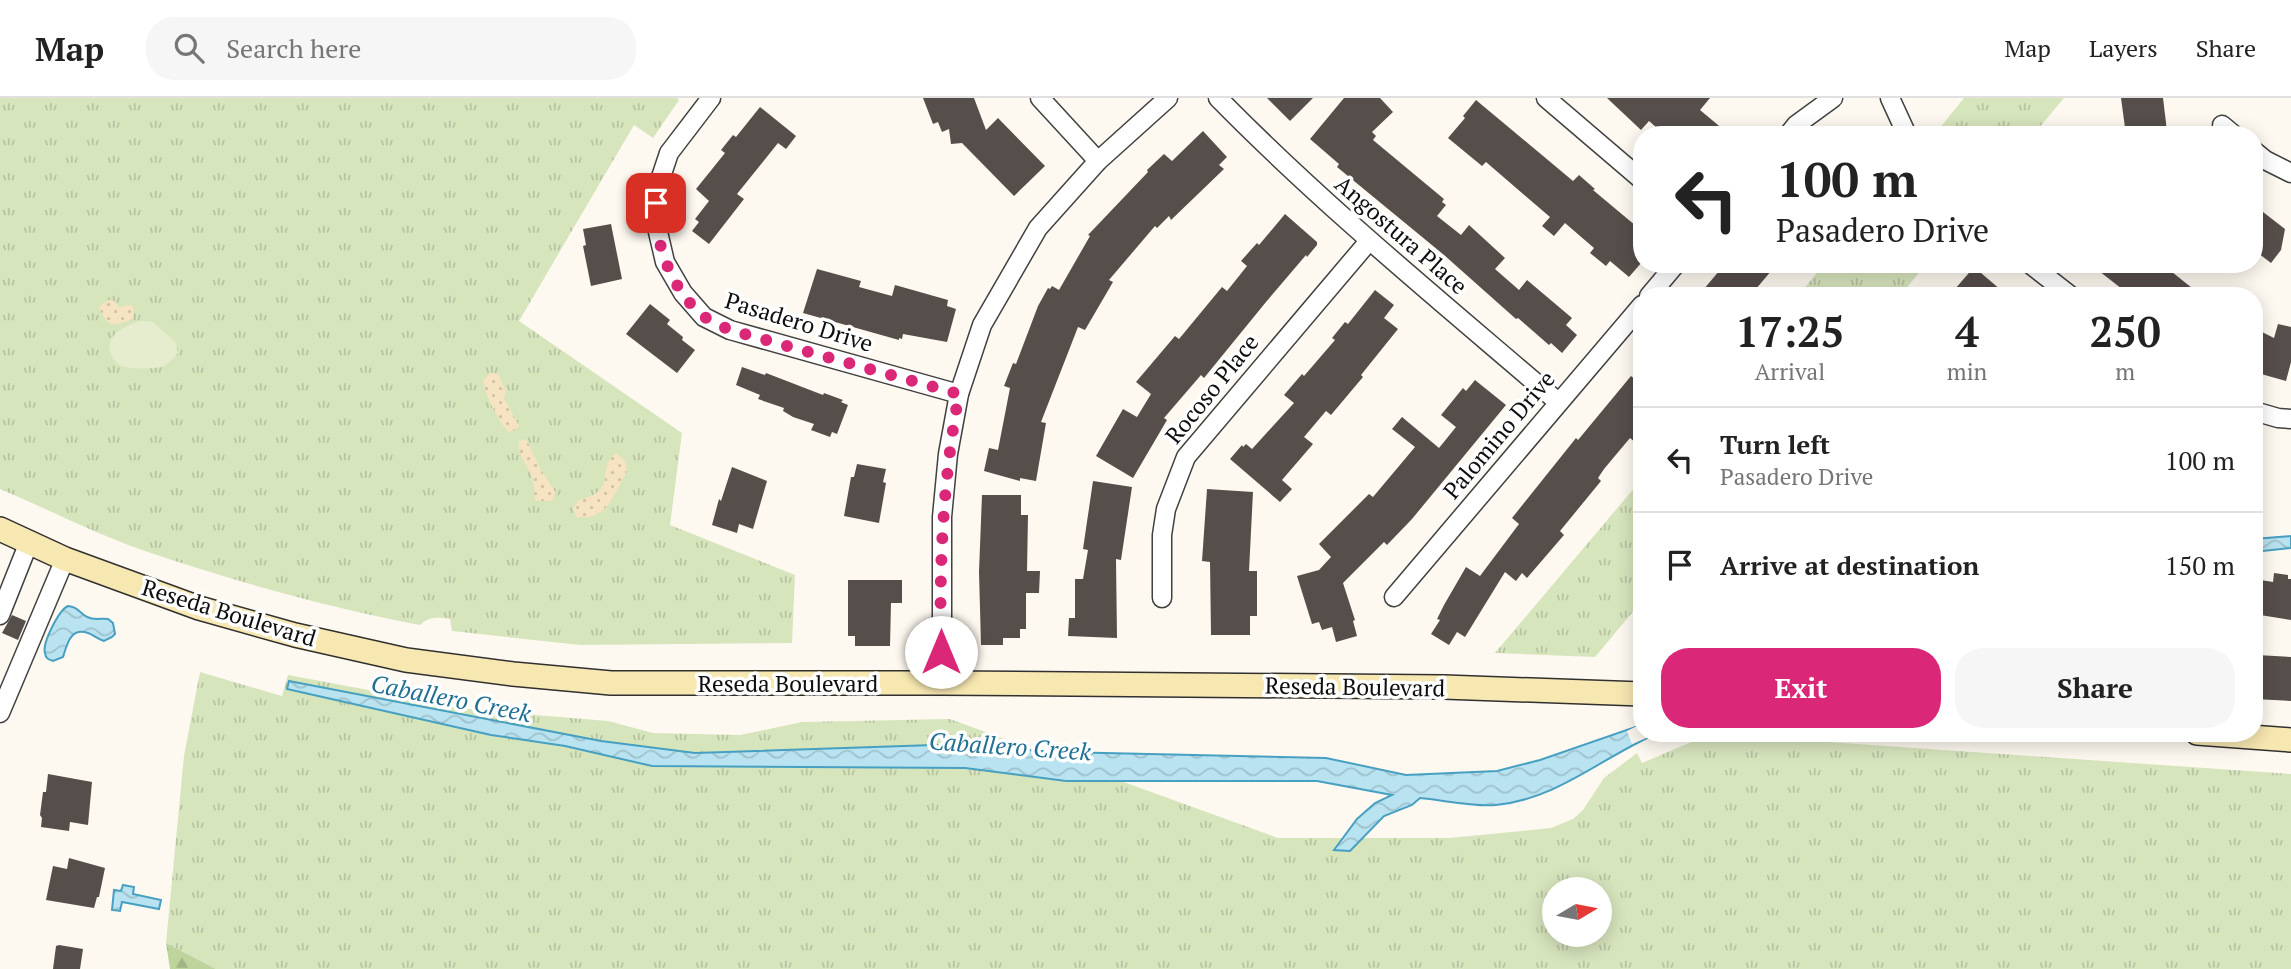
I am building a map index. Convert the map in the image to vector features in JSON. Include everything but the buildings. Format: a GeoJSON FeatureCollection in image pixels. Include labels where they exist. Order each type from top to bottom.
{"type":"FeatureCollection","features":[{"type":"Feature","properties":{"kind":"main road","name":"Reseda Boulevard"},"geometry":{"type":"LineString","coordinates":[[0,529],[65,559],[200,608],[295,635],[419,662],[611,684],[942,683],[1444,687],[1633,694]]}},
{"type":"Feature","properties":{"kind":"main road"},"geometry":{"type":"LineString","coordinates":[[2263,738],[2291,740]]}},
{"type":"Feature","properties":{"kind":"street","name":"Pasadero Drive"},"geometry":{"type":"LineString","coordinates":[[711,98],[669,153],[658,186],[655,219],[665,262],[683,293],[704,317],[730,330],[959,394]]}},
{"type":"Feature","properties":{"kind":"street"},"geometry":{"type":"LineString","coordinates":[[1040,98],[1098,161]]}},
{"type":"Feature","properties":{"kind":"street"},"geometry":{"type":"LineString","coordinates":[[942,683],[942,517],[948,454],[959,394],[982,325],[1038,228],[1098,161],[1168,98]]}},
{"type":"Feature","properties":{"kind":"street","name":"Angostura Place"},"geometry":{"type":"LineString","coordinates":[[1218,98],[1268,149],[1369,240],[1558,402]]}},
{"type":"Feature","properties":{"kind":"street"},"geometry":{"type":"LineString","coordinates":[[1546,98],[1633,172]]}},
{"type":"Feature","properties":{"kind":"street"},"geometry":{"type":"LineString","coordinates":[[1795,126],[1833,98]]}},
{"type":"Feature","properties":{"kind":"street"},"geometry":{"type":"LineString","coordinates":[[1891,98],[1903,126]]}},
{"type":"Feature","properties":{"kind":"street"},"geometry":{"type":"LineString","coordinates":[[2263,158],[2291,173]]}},
{"type":"Feature","properties":{"kind":"street","name":"Rocoso Place"},"geometry":{"type":"LineString","coordinates":[[1162,598],[1162,535],[1166,509],[1186,457],[1369,240]]}},
{"type":"Feature","properties":{"kind":"street"},"geometry":{"type":"LineString","coordinates":[[1657,287],[1668,273]]}},
{"type":"Feature","properties":{"kind":"street"},"geometry":{"type":"LineString","coordinates":[[2040,273],[2056,287]]}},
{"type":"Feature","properties":{"kind":"street","name":"Palomino Drive"},"geometry":{"type":"LineString","coordinates":[[1394,597],[1633,315]]}},
{"type":"Feature","properties":{"kind":"street"},"geometry":{"type":"LineString","coordinates":[[2263,413],[2291,419]]}},
{"type":"Feature","properties":{"kind":"street"},"geometry":{"type":"LineString","coordinates":[[0,615],[29,541]]}},
{"type":"Feature","properties":{"kind":"street"},"geometry":{"type":"LineString","coordinates":[[0,713],[65,559]]}},
{"type":"Feature","properties":{"kind":"green space"},"geometry":{"type":"Polygon","coordinates":[[[0,98],[677,98],[679,100],[653,138],[634,125],[519,321],[682,433],[670,525],[795,575],[792,643],[580,645],[452,631],[450,619],[446,618],[431,619],[420,625],[315,602],[142,550],[0,489],[0,98]]]}},
{"type":"Feature","properties":{"kind":"green space"},"geometry":{"type":"Polygon","coordinates":[[[1964,98],[2064,98],[2041,126],[1941,126],[1964,98]]]}},
{"type":"Feature","properties":{"kind":"green space"},"geometry":{"type":"Polygon","coordinates":[[[1817,273],[1919,273],[1907,287],[1805,287],[1817,273]]]}},
{"type":"Feature","properties":{"kind":"green space"},"geometry":{"type":"Polygon","coordinates":[[[141,321],[153,322],[175,342],[178,353],[164,366],[125,367],[118,364],[111,354],[109,347],[113,336],[123,328],[141,321]]]}},
{"type":"Feature","properties":{"kind":"green space"},"geometry":{"type":"Polygon","coordinates":[[[1633,489],[1633,612],[1595,657],[1495,653],[1633,489]]]}},
{"type":"Feature","properties":{"kind":"green space"},"geometry":{"type":"Polygon","coordinates":[[[200,672],[282,696],[288,675],[476,710],[608,721],[653,733],[740,735],[802,722],[950,719],[1278,838],[1450,838],[1551,828],[1573,819],[1583,810],[1604,778],[1637,753],[1642,763],[1691,742],[1830,742],[2291,774],[2291,969],[216,969],[166,943],[184,756],[200,672]]]}},
{"type":"Feature","properties":{"kind":"green space"},"geometry":{"type":"Polygon","coordinates":[[[166,943],[216,969],[170,969],[166,943]]]}},
{"type":"Feature","properties":{"kind":"sand"},"geometry":{"type":"Polygon","coordinates":[[[109,300],[119,307],[131,305],[134,309],[133,319],[116,324],[108,322],[99,307],[109,300]]]}},
{"type":"Feature","properties":{"kind":"sand"},"geometry":{"type":"Polygon","coordinates":[[[491,373],[498,374],[506,391],[504,398],[519,426],[515,430],[509,432],[505,428],[489,400],[483,380],[491,373]]]}},
{"type":"Feature","properties":{"kind":"sand"},"geometry":{"type":"Polygon","coordinates":[[[526,439],[556,493],[552,501],[535,501],[533,481],[519,446],[519,441],[526,439]]]}},
{"type":"Feature","properties":{"kind":"sand"},"geometry":{"type":"Polygon","coordinates":[[[617,453],[625,461],[627,471],[614,497],[596,515],[576,517],[573,508],[579,500],[592,496],[599,490],[607,464],[617,453]]]}},
{"type":"Feature","properties":{"kind":"water"},"geometry":{"type":"Polygon","coordinates":[[[2291,536],[2291,548],[2263,551],[2263,538],[2291,536]]]}},
{"type":"Feature","properties":{"kind":"water"},"geometry":{"type":"Polygon","coordinates":[[[68,606],[90,618],[108,619],[113,623],[115,634],[104,641],[88,633],[77,633],[70,638],[63,657],[53,661],[46,656],[46,642],[56,620],[68,606]]]}},
{"type":"Feature","properties":{"kind":"water"},"geometry":{"type":"Polygon","coordinates":[[[289,681],[601,741],[695,753],[934,745],[1060,752],[1326,758],[1406,775],[1497,771],[1540,760],[1633,728],[1633,742],[1640,742],[1560,786],[1518,801],[1487,805],[1420,798],[1412,805],[1384,816],[1350,851],[1334,850],[1357,819],[1375,803],[1392,795],[1317,781],[1066,781],[965,768],[652,766],[565,746],[491,735],[287,689],[289,681]]]}},
{"type":"Feature","properties":{"kind":"water"},"geometry":{"type":"Polygon","coordinates":[[[123,885],[134,887],[133,894],[161,900],[159,909],[122,902],[120,911],[112,910],[114,890],[121,891],[123,885]]]}},
{"type":"Feature","properties":{"kind":"pier"},"geometry":{"type":"Polygon","coordinates":[[[1633,728],[1633,742],[1637,742],[1632,744],[1627,731],[1633,728]]]}},
{"type":"Feature","properties":{"kind":"route"},"geometry":{"type":"LineString","coordinates":[[656,203],[655,219],[665,262],[683,293],[704,317],[730,330],[959,394],[948,454],[942,517],[941,652]]}},
{"type":"Feature","properties":{"kind":"water label","name":"Caballero Creek"},"geometry":{"type":"Point","coordinates":[451,699]}},
{"type":"Feature","properties":{"kind":"water label","name":"Caballero Creek"},"geometry":{"type":"Point","coordinates":[1010,747]}}]}
